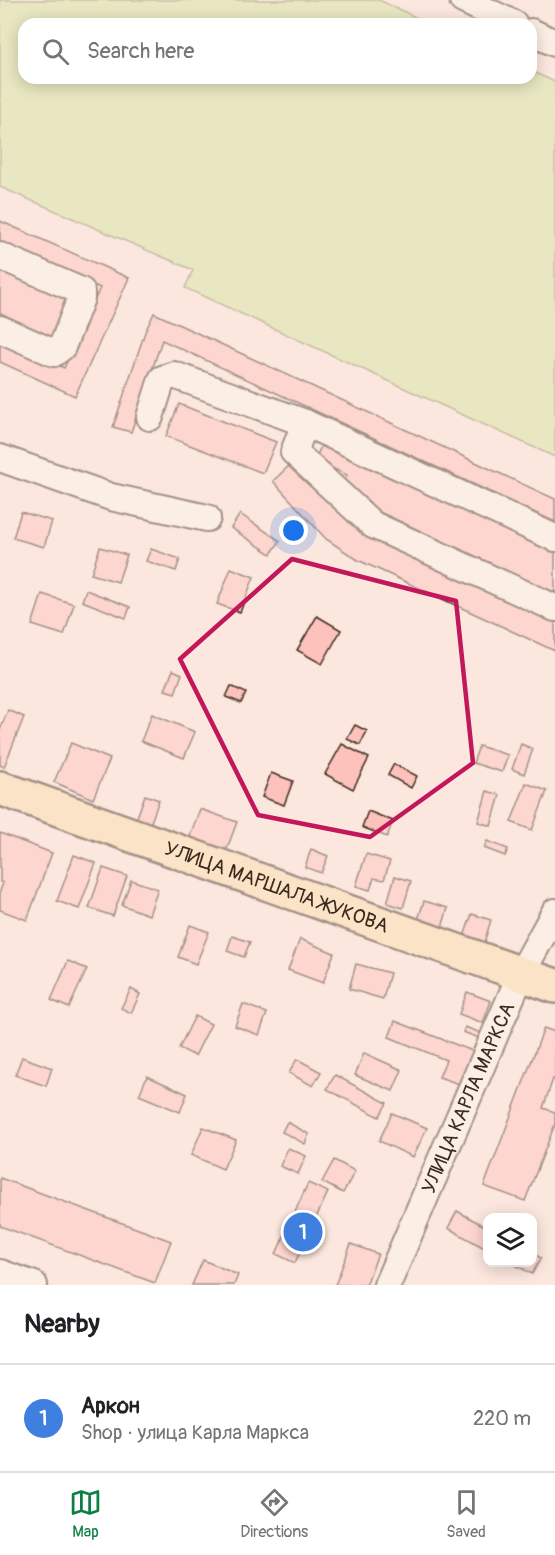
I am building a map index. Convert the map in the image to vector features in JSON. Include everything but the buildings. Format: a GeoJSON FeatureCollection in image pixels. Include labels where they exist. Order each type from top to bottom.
{"type":"FeatureCollection","features":[{"type":"Feature","properties":{"kind":"main road","name":"УЛИЦА МАРШАЛА ЖУКОВА"},"geometry":{"type":"LineString","coordinates":[[0,788],[555,986]]}},
{"type":"Feature","properties":{"kind":"street"},"geometry":{"type":"LineString","coordinates":[[463,0],[501,18]]}},
{"type":"Feature","properties":{"kind":"street"},"geometry":{"type":"LineString","coordinates":[[537,35],[555,43]]}},
{"type":"Feature","properties":{"kind":"street"},"geometry":{"type":"LineString","coordinates":[[0,256],[81,291],[81,298],[62,347],[54,353],[0,328]]}},
{"type":"Feature","properties":{"kind":"street"},"geometry":{"type":"LineString","coordinates":[[150,417],[162,379],[174,375],[305,423],[555,538]]}},
{"type":"Feature","properties":{"kind":"street"},"geometry":{"type":"LineString","coordinates":[[305,423],[294,452],[373,525],[555,608]]}},
{"type":"Feature","properties":{"kind":"street"},"geometry":{"type":"LineString","coordinates":[[0,458],[111,497],[207,518]]}},
{"type":"Feature","properties":{"kind":"street","name":"УЛИЦА КАРЛА МАРКСА"},"geometry":{"type":"LineString","coordinates":[[387,1285],[521,974],[555,912]]}},
{"type":"Feature","properties":{"kind":"street"},"geometry":{"type":"LineString","coordinates":[[0,1273],[34,1285]]}},
{"type":"Feature","properties":{"kind":"highlighted area"},"geometry":{"type":"Polygon","coordinates":[[[292,559],[456,601],[473,763],[370,837],[258,815],[180,659],[292,559]]]}},
{"type":"Feature","properties":{"kind":"green space"},"geometry":{"type":"Polygon","coordinates":[[[0,0],[379,0],[417,18],[18,18],[18,84],[537,84],[537,74],[555,82],[555,457],[185,288],[193,270],[0,187],[0,0]]]}},
{"type":"Feature","properties":{"kind":"place","name":"Аркон"},"geometry":{"type":"Point","coordinates":[303,1232]}}]}
